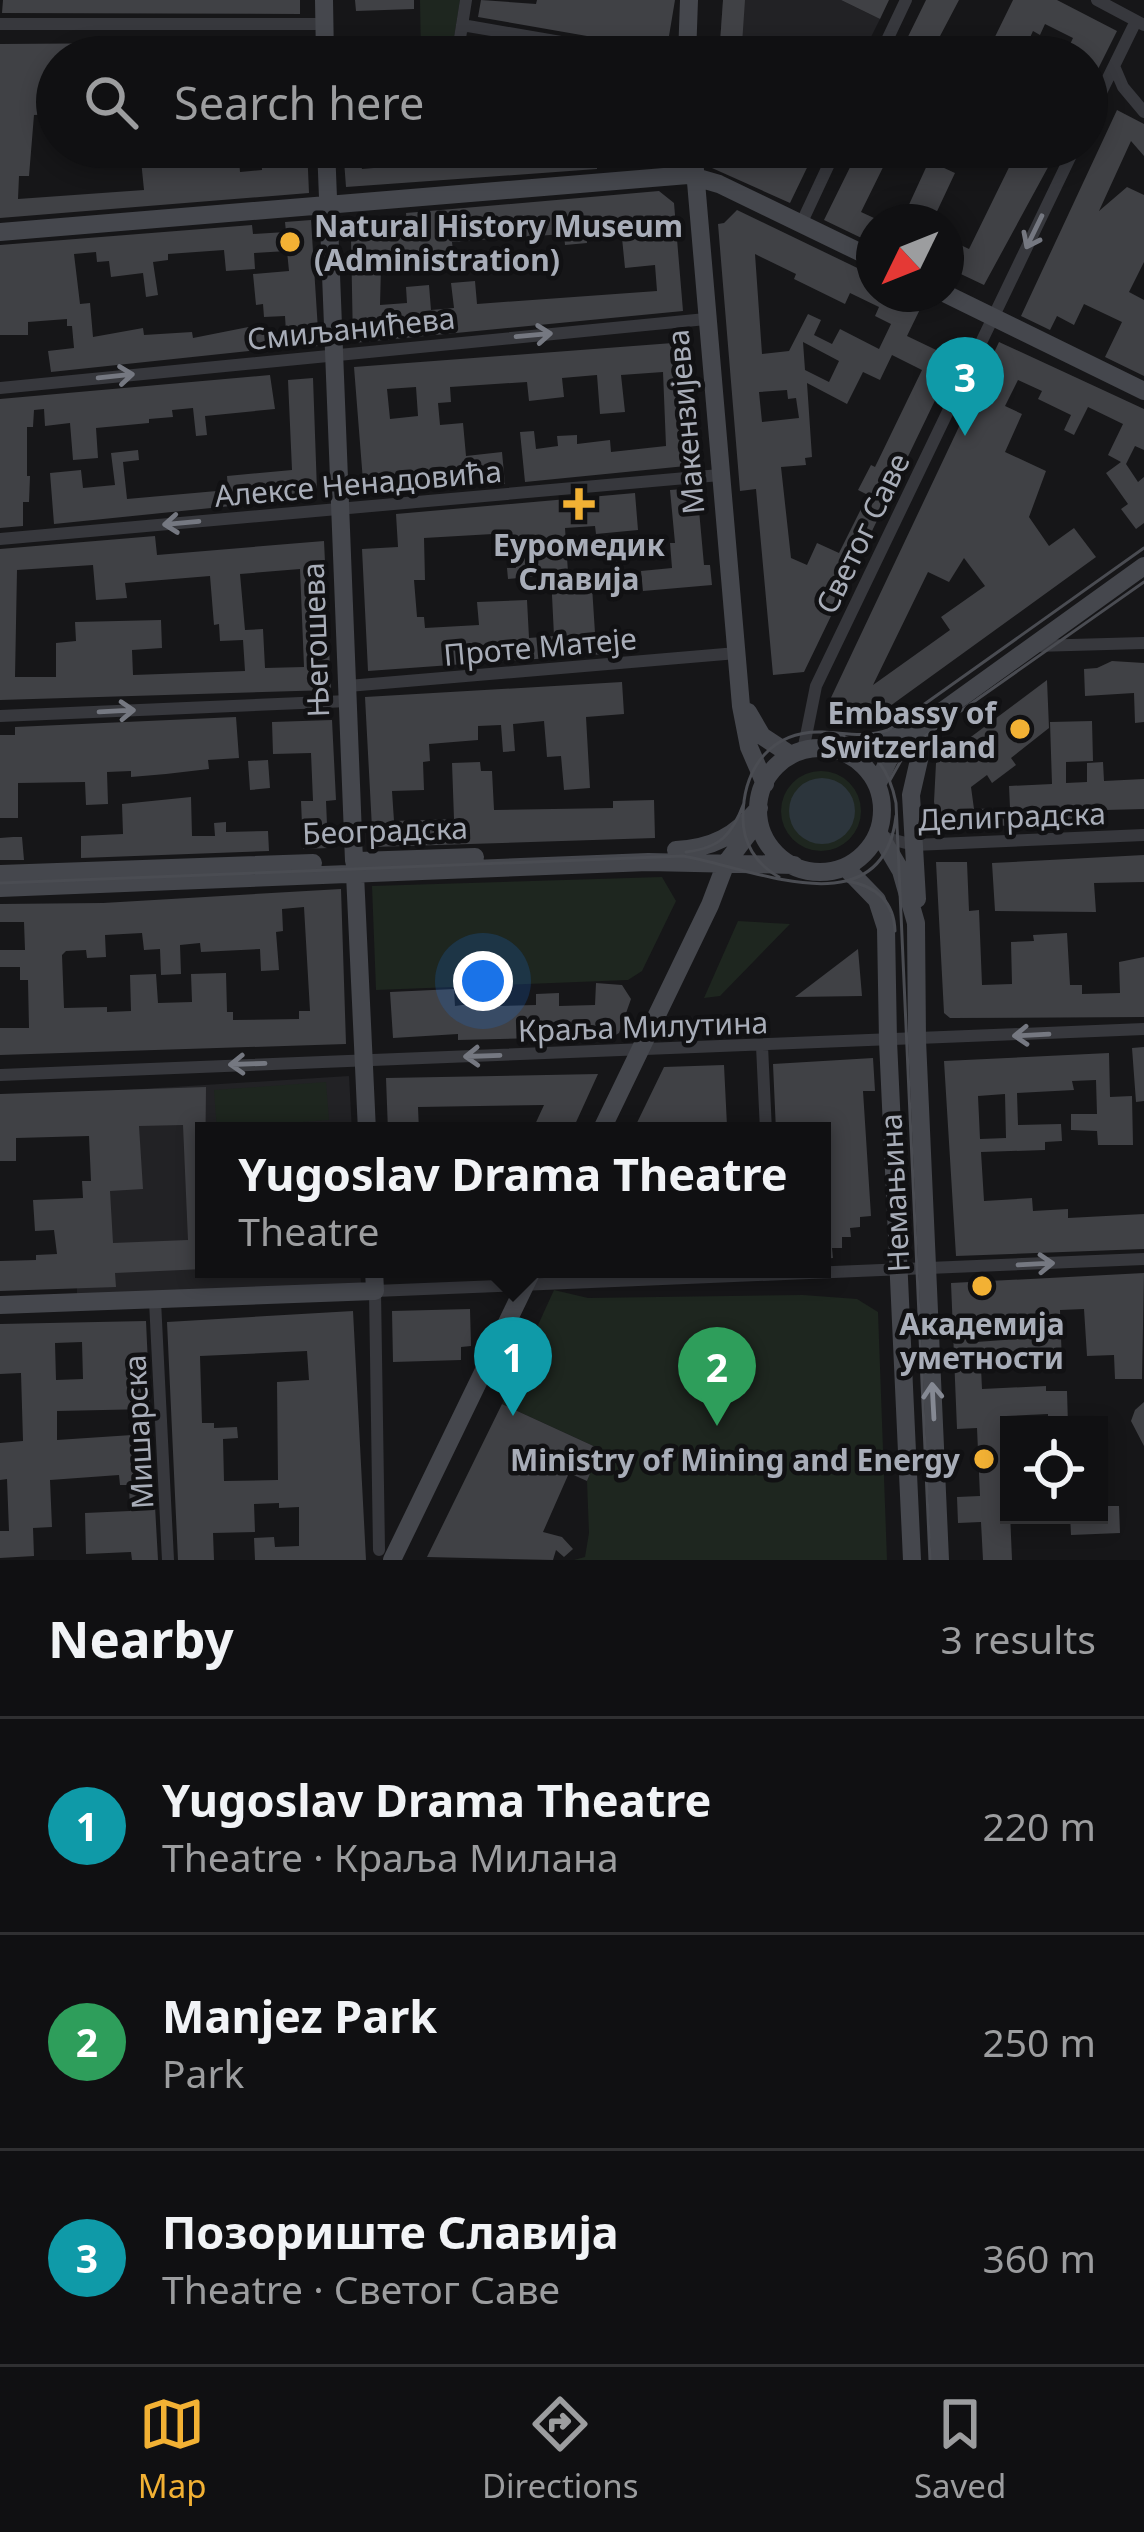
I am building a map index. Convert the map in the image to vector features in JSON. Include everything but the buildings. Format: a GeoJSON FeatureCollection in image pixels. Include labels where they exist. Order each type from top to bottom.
{"type":"FeatureCollection","features":[{"type":"Feature","properties":{"kind":"main road"},"geometry":{"type":"LineString","coordinates":[[324,0],[324,36]]}},
{"type":"Feature","properties":{"kind":"main road"},"geometry":{"type":"LineString","coordinates":[[687,36],[688,0]]}},
{"type":"Feature","properties":{"kind":"main road","name":"Његошева"},"geometry":{"type":"LineString","coordinates":[[327,168],[368,1122]]}},
{"type":"Feature","properties":{"kind":"main road","name":"Макензијева"},"geometry":{"type":"LineString","coordinates":[[694,168],[736,653],[749,747],[764,784]]}},
{"type":"Feature","properties":{"kind":"main road"},"geometry":{"type":"LineString","coordinates":[[0,232],[694,176],[856,250]]}},
{"type":"Feature","properties":{"kind":"main road"},"geometry":{"type":"LineString","coordinates":[[964,302],[1144,391]]}},
{"type":"Feature","properties":{"kind":"main road"},"geometry":{"type":"LineString","coordinates":[[877,785],[889,759],[922,726],[1144,566]]}},
{"type":"Feature","properties":{"kind":"main road","name":"Макензијева"},"geometry":{"type":"LineString","coordinates":[[741,690],[757,730],[797,753]]}},
{"type":"Feature","properties":{"kind":"main road"},"geometry":{"type":"LineString","coordinates":[[849,755],[922,726]]}},
{"type":"Feature","properties":{"kind":"main road"},"geometry":{"type":"LineString","coordinates":[[916,923],[911,795],[922,726]]}},
{"type":"Feature","properties":{"kind":"main road"},"geometry":{"type":"LineString","coordinates":[[606,1122],[726,863],[759,814],[764,784],[797,753],[826,748],[849,755],[867,770],[882,805],[880,834],[862,856],[845,867],[819,872],[794,865],[770,846],[759,814]]}},
{"type":"Feature","properties":{"kind":"main road","name":"Београдска"},"geometry":{"type":"LineString","coordinates":[[0,888],[699,849],[727,838],[759,814]]}},
{"type":"Feature","properties":{"kind":"main road","name":"Немањина"},"geometry":{"type":"LineString","coordinates":[[880,834],[901,871],[916,923],[940,1560]]}},
{"type":"Feature","properties":{"kind":"main road"},"geometry":{"type":"LineString","coordinates":[[689,861],[704,877],[710,905]]}},
{"type":"Feature","properties":{"kind":"main road","name":"Београдска"},"geometry":{"type":"LineString","coordinates":[[0,874],[689,861],[794,865]]}},
{"type":"Feature","properties":{"kind":"main road"},"geometry":{"type":"LineString","coordinates":[[710,905],[732,881],[758,866]]}},
{"type":"Feature","properties":{"kind":"main road","name":"Немањина"},"geometry":{"type":"LineString","coordinates":[[845,867],[867,886],[883,914],[911,1554]]}},
{"type":"Feature","properties":{"kind":"main road"},"geometry":{"type":"LineString","coordinates":[[0,1305],[375,1291],[374,1278]]}},
{"type":"Feature","properties":{"kind":"main road"},"geometry":{"type":"LineString","coordinates":[[385,1555],[528,1278]]}},
{"type":"Feature","properties":{"kind":"street"},"geometry":{"type":"LineString","coordinates":[[460,36],[466,0]]}},
{"type":"Feature","properties":{"kind":"street"},"geometry":{"type":"LineString","coordinates":[[889,36],[906,0]]}},
{"type":"Feature","properties":{"kind":"street"},"geometry":{"type":"LineString","coordinates":[[1097,0],[1140,23],[1108,78]]}},
{"type":"Feature","properties":{"kind":"street"},"geometry":{"type":"LineString","coordinates":[[0,24],[324,24]]}},
{"type":"Feature","properties":{"kind":"street"},"geometry":{"type":"LineString","coordinates":[[462,25],[526,36]]}},
{"type":"Feature","properties":{"kind":"street"},"geometry":{"type":"LineString","coordinates":[[1114,66],[1123,87],[1144,112]]}},
{"type":"Feature","properties":{"kind":"street"},"geometry":{"type":"LineString","coordinates":[[1108,89],[1123,87]]}},
{"type":"Feature","properties":{"kind":"street"},"geometry":{"type":"LineString","coordinates":[[801,224],[827,168]]}},
{"type":"Feature","properties":{"kind":"street","name":"Светог Саве"},"geometry":{"type":"LineString","coordinates":[[797,753],[816,686],[1065,168]]}},
{"type":"Feature","properties":{"kind":"street","name":"Смиљанићева"},"geometry":{"type":"LineString","coordinates":[[0,388],[706,319]]}},
{"type":"Feature","properties":{"kind":"street","name":"Алексе Ненадовића"},"geometry":{"type":"LineString","coordinates":[[0,539],[720,475]]}},
{"type":"Feature","properties":{"kind":"street"},"geometry":{"type":"LineString","coordinates":[[1033,646],[1144,643]]}},
{"type":"Feature","properties":{"kind":"street","name":"Проте Матеје"},"geometry":{"type":"LineString","coordinates":[[0,716],[348,694],[736,653]]}},
{"type":"Feature","properties":{"kind":"street","name":"Делиградска"},"geometry":{"type":"LineString","coordinates":[[880,834],[914,845],[1144,835]]}},
{"type":"Feature","properties":{"kind":"street","name":"Краља Милутина"},"geometry":{"type":"LineString","coordinates":[[0,1075],[1144,1029]]}},
{"type":"Feature","properties":{"kind":"street"},"geometry":{"type":"LineString","coordinates":[[762,1046],[766,1122]]}},
{"type":"Feature","properties":{"kind":"street"},"geometry":{"type":"LineString","coordinates":[[831,1271],[1144,1259]]}},
{"type":"Feature","properties":{"kind":"street"},"geometry":{"type":"LineString","coordinates":[[385,1555],[375,1291],[508,1278]]}},
{"type":"Feature","properties":{"kind":"street","name":"Мишарска"},"geometry":{"type":"LineString","coordinates":[[155,1301],[168,1560]]}},
{"type":"Feature","properties":{"kind":"shaded area"},"geometry":{"type":"Polygon","coordinates":[[[420,0],[460,0],[454,36],[421,36],[420,0]]]}},
{"type":"Feature","properties":{"kind":"shaded area"},"geometry":{"type":"Polygon","coordinates":[[[723,0],[841,0],[880,19],[872,36],[720,36],[723,0]]]}},
{"type":"Feature","properties":{"kind":"shaded area"},"geometry":{"type":"Polygon","coordinates":[[[821,771],[849,783],[861,811],[849,839],[821,851],[793,839],[781,811],[793,783],[821,771]]]}},
{"type":"Feature","properties":{"kind":"shaded area"},"geometry":{"type":"Polygon","coordinates":[[[822,778],[845,788],[855,811],[845,834],[822,844],[799,834],[789,811],[799,788],[822,778]]]}},
{"type":"Feature","properties":{"kind":"shaded area"},"geometry":{"type":"Polygon","coordinates":[[[662,877],[676,901],[642,971],[628,980],[376,990],[372,886],[662,877]]]}},
{"type":"Feature","properties":{"kind":"shaded area"},"geometry":{"type":"Polygon","coordinates":[[[738,921],[790,924],[720,996],[704,998],[738,921]]]}},
{"type":"Feature","properties":{"kind":"shaded area"},"geometry":{"type":"Polygon","coordinates":[[[349,1076],[352,1122],[195,1122],[195,1278],[361,1278],[361,1283],[77,1296],[77,1262],[112,1180],[109,1091],[349,1076]]]}},
{"type":"Feature","properties":{"kind":"shaded area"},"geometry":{"type":"Polygon","coordinates":[[[326,1082],[329,1120],[216,1122],[214,1090],[326,1082]]]}},
{"type":"Feature","properties":{"kind":"shaded area"},"geometry":{"type":"Polygon","coordinates":[[[554,1290],[588,1298],[803,1295],[857,1299],[878,1312],[887,1560],[574,1560],[585,1557],[587,1481],[600,1449],[502,1404],[554,1290]]]}},
{"type":"Feature","properties":{"kind":"tram line"},"geometry":{"type":"LineString","coordinates":[[779,877],[752,852],[743,825],[749,782],[764,755],[789,737],[805,733],[888,730],[1144,548]]}},
{"type":"Feature","properties":{"kind":"tram line"},"geometry":{"type":"LineString","coordinates":[[890,780],[908,748],[1144,582]]}},
{"type":"Feature","properties":{"kind":"tram line"},"geometry":{"type":"LineString","coordinates":[[832,733],[867,749],[888,778],[896,803],[930,1560]]}},
{"type":"Feature","properties":{"kind":"tram line"},"geometry":{"type":"LineString","coordinates":[[686,852],[723,838],[744,803]]}},
{"type":"Feature","properties":{"kind":"tram line"},"geometry":{"type":"LineString","coordinates":[[0,883],[683,856],[776,878],[841,882],[867,872],[886,851],[896,816]]}},
{"type":"Feature","properties":{"kind":"tram line"},"geometry":{"type":"LineString","coordinates":[[847,881],[882,897],[895,931]]}},
{"type":"Feature","properties":{"kind":"place","name":"Natural History Museum (Administration)"},"geometry":{"type":"Point","coordinates":[290,242]}},
{"type":"Feature","properties":{"kind":"place","name":"Позориште Славија"},"geometry":{"type":"Point","coordinates":[965,436]}},
{"type":"Feature","properties":{"kind":"place","name":"Еуромедик Славија"},"geometry":{"type":"Point","coordinates":[579,504]}},
{"type":"Feature","properties":{"kind":"place","name":"Embassy of Switzerland"},"geometry":{"type":"Point","coordinates":[1020,729]}},
{"type":"Feature","properties":{"kind":"place","name":"Академија уметности"},"geometry":{"type":"Point","coordinates":[982,1286]}},
{"type":"Feature","properties":{"kind":"place","name":"Yugoslav Drama Theatre"},"geometry":{"type":"Point","coordinates":[513,1416]}},
{"type":"Feature","properties":{"kind":"place","name":"Manjez Park"},"geometry":{"type":"Point","coordinates":[717,1426]}},
{"type":"Feature","properties":{"kind":"place","name":"Ministry of Mining and Energy"},"geometry":{"type":"Point","coordinates":[984,1459]}}]}
